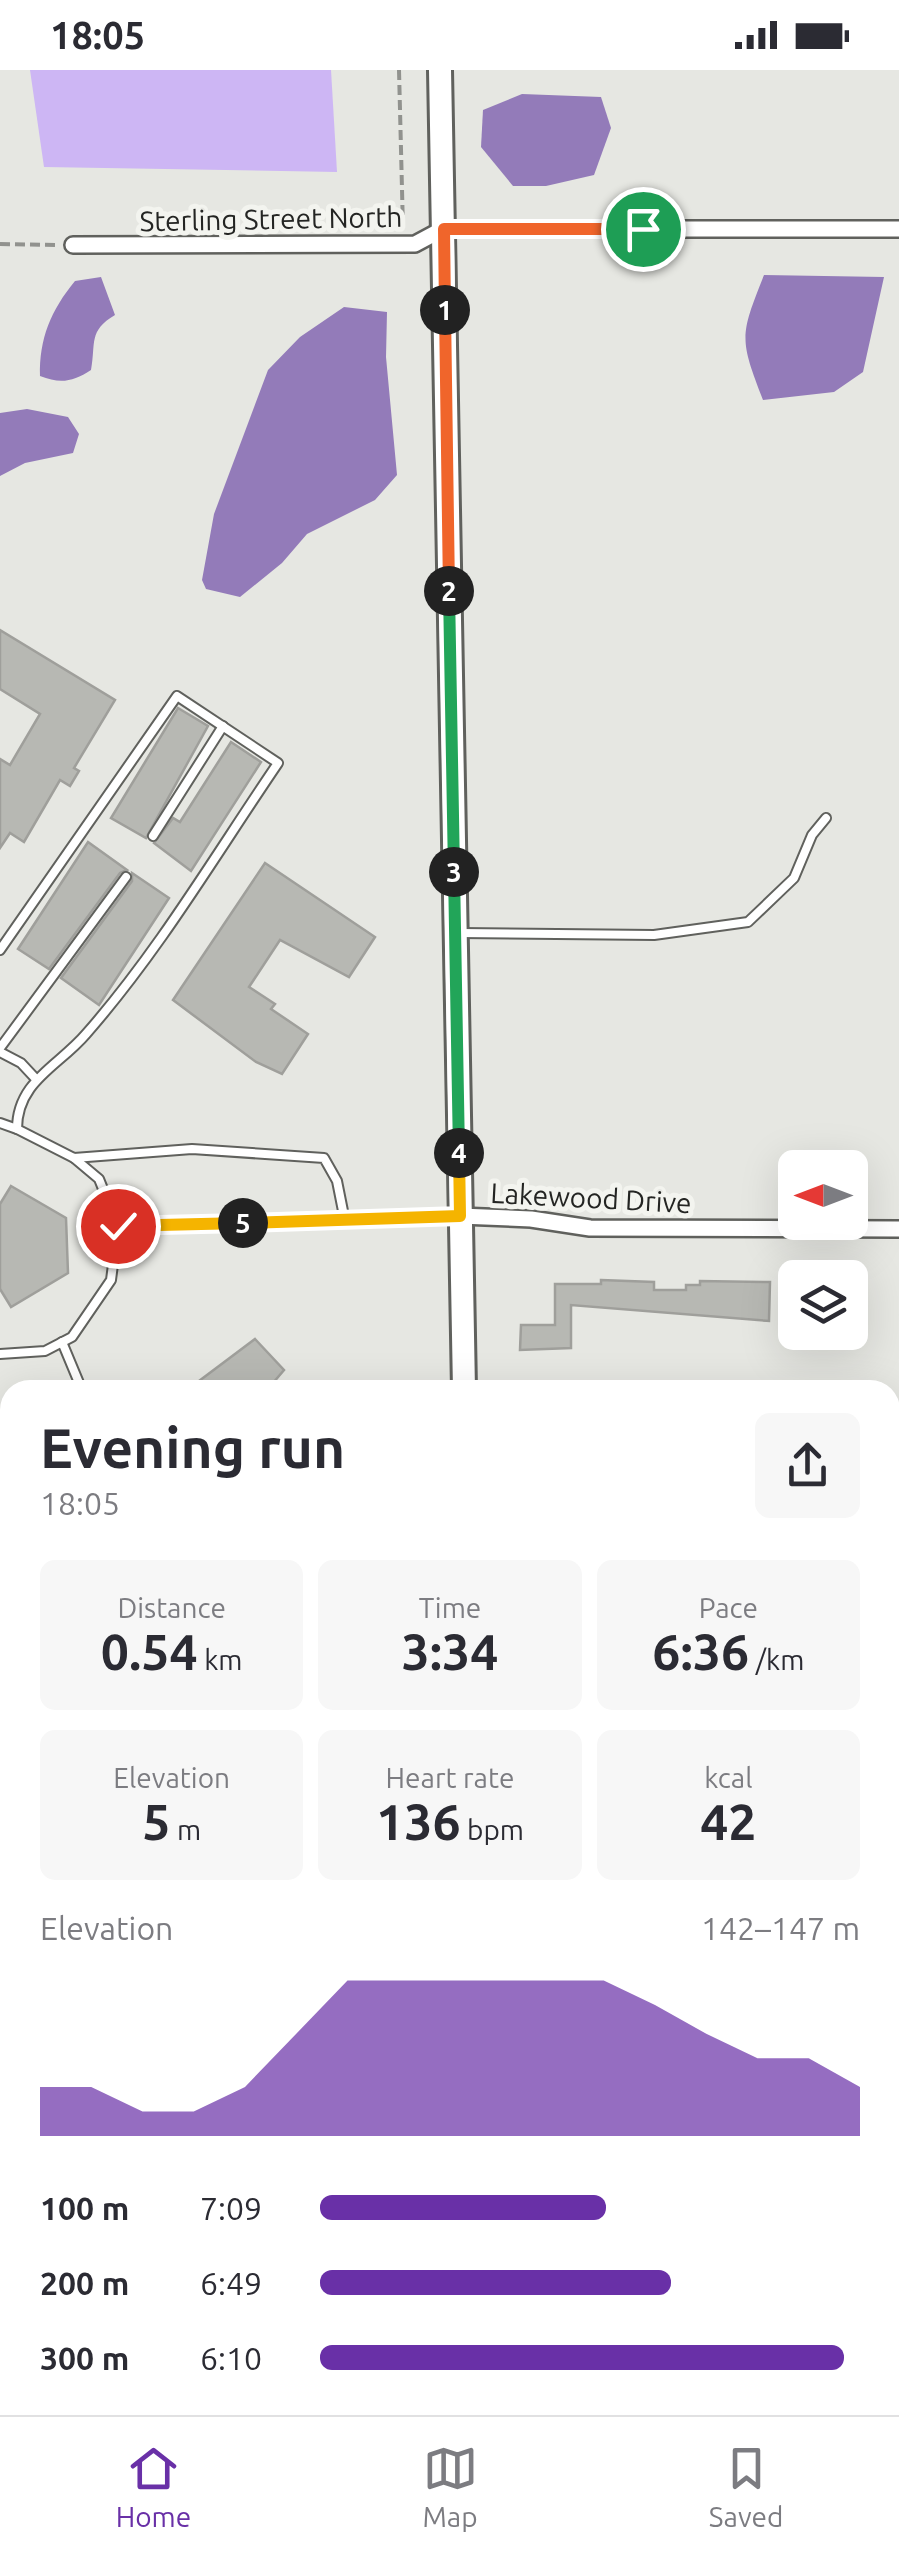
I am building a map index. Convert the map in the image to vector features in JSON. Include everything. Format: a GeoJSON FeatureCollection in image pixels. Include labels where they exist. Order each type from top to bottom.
{"type":"FeatureCollection","features":[{"type":"Feature","properties":{"kind":"street"},"geometry":{"type":"LineString","coordinates":[[440,70],[464,1380]]}},
{"type":"Feature","properties":{"kind":"street","name":"Sterling Street North"},"geometry":{"type":"LineString","coordinates":[[73,245],[415,244],[444,229],[899,229]]}},
{"type":"Feature","properties":{"kind":"street","name":"Lakewood Drive"},"geometry":{"type":"LineString","coordinates":[[460,1216],[590,1228],[899,1229]]}},
{"type":"Feature","properties":{"kind":"lane"},"geometry":{"type":"LineString","coordinates":[[0,950],[176,696],[278,763],[120,994],[82,1039],[35,1078],[17,1113],[17,1130]]}},
{"type":"Feature","properties":{"kind":"lane"},"geometry":{"type":"LineString","coordinates":[[153,836],[223,726]]}},
{"type":"Feature","properties":{"kind":"lane"},"geometry":{"type":"LineString","coordinates":[[455,933],[654,936],[748,922],[794,878],[812,835],[826,818]]}},
{"type":"Feature","properties":{"kind":"lane"},"geometry":{"type":"LineString","coordinates":[[35,1078],[22,1062],[0,1050],[126,877]]}},
{"type":"Feature","properties":{"kind":"lane"},"geometry":{"type":"LineString","coordinates":[[0,1122],[74,1158],[99,1179],[118,1226],[111,1280],[72,1337],[45,1351],[0,1354]]}},
{"type":"Feature","properties":{"kind":"lane"},"geometry":{"type":"LineString","coordinates":[[74,1158],[192,1150],[324,1158],[337,1181],[345,1221]]}},
{"type":"Feature","properties":{"kind":"lane"},"geometry":{"type":"LineString","coordinates":[[118,1226],[460,1216]]}},
{"type":"Feature","properties":{"kind":"lane"},"geometry":{"type":"LineString","coordinates":[[62,1342],[78,1380]]}},
{"type":"Feature","properties":{"kind":"path"},"geometry":{"type":"LineString","coordinates":[[399,70],[404,243]]}},
{"type":"Feature","properties":{"kind":"path"},"geometry":{"type":"LineString","coordinates":[[0,244],[73,245]]}},
{"type":"Feature","properties":{"kind":"shaded area"},"geometry":{"type":"Polygon","coordinates":[[[30,70],[331,70],[337,172],[44,167],[30,70]]]}},
{"type":"Feature","properties":{"kind":"shaded area"},"geometry":{"type":"Polygon","coordinates":[[[522,94],[601,97],[611,128],[594,175],[546,186],[513,186],[481,147],[483,110],[522,94]]]}},
{"type":"Feature","properties":{"kind":"shaded area"},"geometry":{"type":"Polygon","coordinates":[[[764,275],[884,277],[863,372],[834,392],[763,400],[746,349],[746,337],[750,312],[764,275]]]}},
{"type":"Feature","properties":{"kind":"shaded area"},"geometry":{"type":"Polygon","coordinates":[[[101,277],[115,315],[97,332],[91,370],[66,380],[40,376],[44,337],[59,303],[75,281],[101,277]]]}},
{"type":"Feature","properties":{"kind":"shaded area"},"geometry":{"type":"Polygon","coordinates":[[[344,307],[387,312],[386,357],[397,475],[375,500],[307,534],[282,563],[240,597],[206,589],[202,580],[214,514],[268,370],[300,337],[344,307]]]}},
{"type":"Feature","properties":{"kind":"shaded area"},"geometry":{"type":"Polygon","coordinates":[[[27,409],[68,417],[79,434],[73,453],[25,463],[0,476],[0,413],[27,409]]]}},
{"type":"Feature","properties":{"kind":"building"},"geometry":{"type":"Polygon","coordinates":[[[0,630],[115,700],[74,768],[79,771],[70,786],[60,780],[24,842],[10,833],[0,848],[0,759],[10,765],[40,714],[0,689],[0,630]]]}},
{"type":"Feature","properties":{"kind":"building"},"geometry":{"type":"Polygon","coordinates":[[[178,708],[208,726],[146,838],[111,818],[178,708]]]}},
{"type":"Feature","properties":{"kind":"building"},"geometry":{"type":"Polygon","coordinates":[[[231,742],[261,762],[191,871],[154,843],[173,818],[180,822],[231,742]]]}},
{"type":"Feature","properties":{"kind":"building"},"geometry":{"type":"Polygon","coordinates":[[[88,842],[127,870],[120,873],[49,969],[18,949],[88,842]]]}},
{"type":"Feature","properties":{"kind":"building"},"geometry":{"type":"Polygon","coordinates":[[[265,863],[375,937],[349,977],[280,940],[249,987],[275,1004],[271,1009],[308,1034],[282,1074],[256,1062],[173,1000],[265,863]]]}},
{"type":"Feature","properties":{"kind":"building"},"geometry":{"type":"Polygon","coordinates":[[[132,873],[169,898],[99,1005],[61,978],[132,881],[132,873]]]}},
{"type":"Feature","properties":{"kind":"building"},"geometry":{"type":"Polygon","coordinates":[[[11,1186],[66,1218],[68,1273],[11,1307],[0,1289],[0,1204],[11,1186]]]}},
{"type":"Feature","properties":{"kind":"building"},"geometry":{"type":"Polygon","coordinates":[[[601,1280],[654,1282],[654,1290],[686,1290],[686,1285],[700,1285],[700,1281],[770,1282],[769,1321],[571,1305],[571,1348],[520,1350],[521,1325],[555,1325],[555,1284],[601,1284],[601,1280]]]}},
{"type":"Feature","properties":{"kind":"building"},"geometry":{"type":"Polygon","coordinates":[[[255,1339],[284,1370],[276,1380],[200,1380],[255,1339]]]}},
{"type":"Feature","properties":{"kind":"route"},"geometry":{"type":"LineString","coordinates":[[118,1226],[460,1216],[444,229],[643,229]]}}]}
